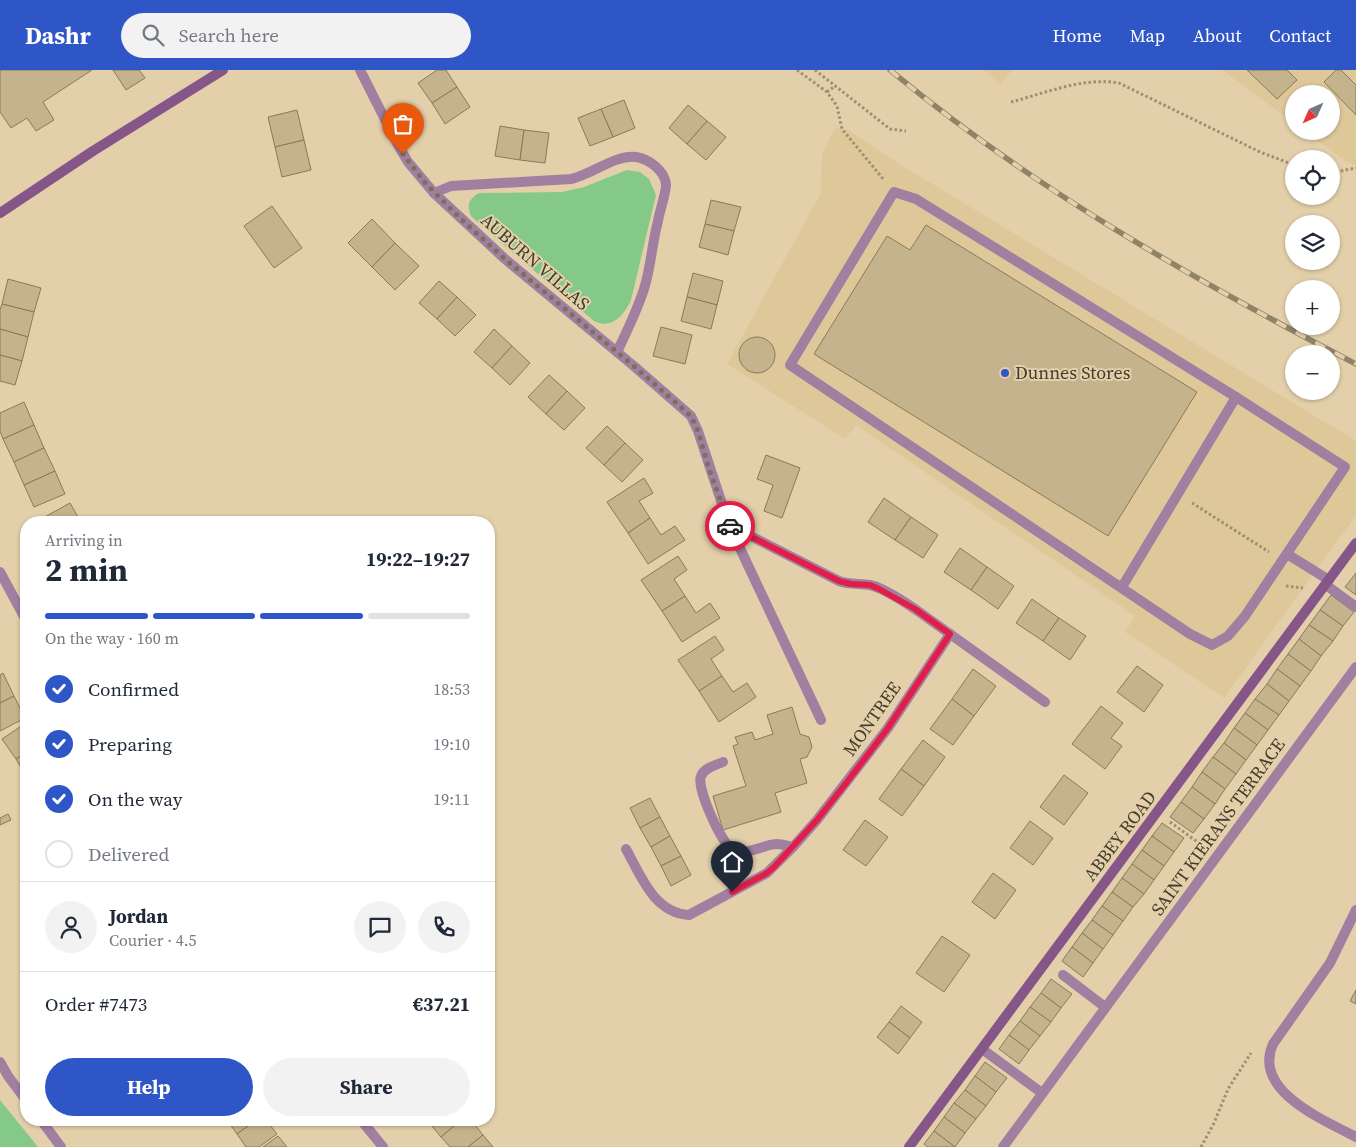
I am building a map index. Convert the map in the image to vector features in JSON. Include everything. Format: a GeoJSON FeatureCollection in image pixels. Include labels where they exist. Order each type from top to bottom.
{"type":"FeatureCollection","features":[{"type":"Feature","properties":{"kind":"street"},"geometry":{"type":"LineString","coordinates":[[0,213],[92,151],[223,70]]}},
{"type":"Feature","properties":{"kind":"street","name":"AUBURN VILLAS"},"geometry":{"type":"LineString","coordinates":[[360,70],[408,162],[434,193],[505,259],[691,416],[698,431],[729,525]]}},
{"type":"Feature","properties":{"kind":"street","name":"AUBURN VILLAS"},"geometry":{"type":"LineString","coordinates":[[434,193],[450,186],[571,179],[584,176],[615,161],[634,157],[656,166],[667,186],[656,228],[645,287],[617,352]]}},
{"type":"Feature","properties":{"kind":"street"},"geometry":{"type":"LineString","coordinates":[[894,192],[916,199],[1236,397],[1345,467],[1245,616],[1228,636],[1212,645],[1190,634],[790,364],[894,192]]}},
{"type":"Feature","properties":{"kind":"street"},"geometry":{"type":"LineString","coordinates":[[1122,588],[1236,397]]}},
{"type":"Feature","properties":{"kind":"street"},"geometry":{"type":"LineString","coordinates":[[729,525],[839,581],[870,585],[915,609],[1045,702]]}},
{"type":"Feature","properties":{"kind":"street"},"geometry":{"type":"LineString","coordinates":[[729,525],[821,720]]}},
{"type":"Feature","properties":{"kind":"street","name":"ABBEY ROAD"},"geometry":{"type":"LineString","coordinates":[[909,1147],[1356,544]]}},
{"type":"Feature","properties":{"kind":"street"},"geometry":{"type":"LineString","coordinates":[[1287,554],[1315,572],[1356,607]]}},
{"type":"Feature","properties":{"kind":"street"},"geometry":{"type":"LineString","coordinates":[[0,572],[20,609]]}},
{"type":"Feature","properties":{"kind":"street","name":"MONTREE"},"geometry":{"type":"LineString","coordinates":[[626,849],[655,899],[671,910],[689,915],[767,873],[817,820],[888,728],[950,634]]}},
{"type":"Feature","properties":{"kind":"street","name":"SAINT KIERANS TERRACE"},"geometry":{"type":"LineString","coordinates":[[1003,1147],[1356,667]]}},
{"type":"Feature","properties":{"kind":"street"},"geometry":{"type":"LineString","coordinates":[[723,762],[707,769],[701,776],[700,783],[702,794],[724,842],[731,849],[738,851],[751,851],[777,844],[793,847]]}},
{"type":"Feature","properties":{"kind":"street"},"geometry":{"type":"LineString","coordinates":[[1356,910],[1330,963],[1273,1044],[1269,1060],[1272,1076],[1289,1098],[1309,1112],[1356,1138]]}},
{"type":"Feature","properties":{"kind":"street"},"geometry":{"type":"LineString","coordinates":[[1063,975],[1106,1007]]}},
{"type":"Feature","properties":{"kind":"street"},"geometry":{"type":"LineString","coordinates":[[982,1049],[1042,1093]]}},
{"type":"Feature","properties":{"kind":"street"},"geometry":{"type":"LineString","coordinates":[[0,1062],[20,1092]]}},
{"type":"Feature","properties":{"kind":"street"},"geometry":{"type":"LineString","coordinates":[[45,1126],[61,1147]]}},
{"type":"Feature","properties":{"kind":"street"},"geometry":{"type":"LineString","coordinates":[[366,1126],[383,1147]]}},
{"type":"Feature","properties":{"kind":"path"},"geometry":{"type":"LineString","coordinates":[[797,70],[827,92],[837,106],[842,128],[894,192]]}},
{"type":"Feature","properties":{"kind":"path"},"geometry":{"type":"LineString","coordinates":[[815,70],[890,129],[906,131]]}},
{"type":"Feature","properties":{"kind":"path"},"geometry":{"type":"LineString","coordinates":[[1011,102],[1086,82],[1103,80],[1119,83],[1260,152],[1285,162]]}},
{"type":"Feature","properties":{"kind":"path"},"geometry":{"type":"LineString","coordinates":[[827,92],[835,86]]}},
{"type":"Feature","properties":{"kind":"path"},"geometry":{"type":"LineString","coordinates":[[1340,171],[1356,168]]}},
{"type":"Feature","properties":{"kind":"path"},"geometry":{"type":"LineString","coordinates":[[1178,494],[1270,552],[1286,586],[1303,588],[1315,572]]}},
{"type":"Feature","properties":{"kind":"path"},"geometry":{"type":"LineString","coordinates":[[1157,812],[1217,856]]}},
{"type":"Feature","properties":{"kind":"shaded area"},"geometry":{"type":"Polygon","coordinates":[[[984,70],[1012,70],[1001,84],[984,70]]]}},
{"type":"Feature","properties":{"kind":"shaded area"},"geometry":{"type":"Polygon","coordinates":[[[1222,70],[1356,70],[1356,166],[1340,157],[1340,150],[1330,150],[1316,140],[1340,140],[1340,85],[1285,85],[1285,116],[1222,70]]]}},
{"type":"Feature","properties":{"kind":"shaded area"},"geometry":{"type":"Polygon","coordinates":[[[835,128],[848,130],[893,160],[1285,398],[1285,400],[1288,400],[1356,441],[1356,515],[1224,698],[1125,632],[1135,616],[856,425],[845,439],[727,364],[821,193],[822,154],[835,128]]]}},
{"type":"Feature","properties":{"kind":"green space"},"geometry":{"type":"Polygon","coordinates":[[[627,170],[640,172],[649,179],[656,195],[631,300],[617,320],[606,324],[594,321],[519,258],[471,216],[469,212],[469,203],[479,193],[562,192],[584,187],[627,170]]]}},
{"type":"Feature","properties":{"kind":"green space"},"geometry":{"type":"Polygon","coordinates":[[[0,1100],[38,1147],[0,1147],[0,1100]]]}},
{"type":"Feature","properties":{"kind":"building"},"geometry":{"type":"Polygon","coordinates":[[[0,70],[92,70],[43,102],[54,120],[36,131],[27,118],[11,128],[0,112],[0,70]]]}},
{"type":"Feature","properties":{"kind":"building"},"geometry":{"type":"Polygon","coordinates":[[[113,70],[139,70],[145,78],[126,90],[113,70]]]}},
{"type":"Feature","properties":{"kind":"building"},"geometry":{"type":"Polygon","coordinates":[[[437,70],[446,70],[457,87],[432,103],[418,83],[437,70]]]}},
{"type":"Feature","properties":{"kind":"building"},"geometry":{"type":"Polygon","coordinates":[[[1247,70],[1287,70],[1297,80],[1292,85],[1285,85],[1285,91],[1277,99],[1247,70]]]}},
{"type":"Feature","properties":{"kind":"building"},"geometry":{"type":"Polygon","coordinates":[[[1336,70],[1341,70],[1356,85],[1356,115],[1340,98],[1340,85],[1327,85],[1324,82],[1336,70]]]}},
{"type":"Feature","properties":{"kind":"building"},"geometry":{"type":"Polygon","coordinates":[[[457,87],[470,107],[445,124],[432,103],[457,87]]]}},
{"type":"Feature","properties":{"kind":"building"},"geometry":{"type":"Polygon","coordinates":[[[624,100],[635,128],[613,137],[601,109],[624,100]]]}},
{"type":"Feature","properties":{"kind":"building"},"geometry":{"type":"Polygon","coordinates":[[[688,105],[707,121],[687,144],[669,128],[688,105]]]}},
{"type":"Feature","properties":{"kind":"building"},"geometry":{"type":"Polygon","coordinates":[[[601,109],[613,137],[590,146],[578,118],[601,109]]]}},
{"type":"Feature","properties":{"kind":"building"},"geometry":{"type":"Polygon","coordinates":[[[297,110],[304,140],[275,147],[268,117],[297,110]]]}},
{"type":"Feature","properties":{"kind":"building"},"geometry":{"type":"Polygon","coordinates":[[[707,121],[726,137],[706,160],[687,144],[707,121]]]}},
{"type":"Feature","properties":{"kind":"building"},"geometry":{"type":"Polygon","coordinates":[[[500,126],[524,130],[520,160],[495,156],[500,126]]]}},
{"type":"Feature","properties":{"kind":"building"},"geometry":{"type":"Polygon","coordinates":[[[524,130],[549,133],[545,163],[520,160],[524,130]]]}},
{"type":"Feature","properties":{"kind":"building"},"geometry":{"type":"Polygon","coordinates":[[[304,140],[311,170],[282,177],[275,147],[304,140]]]}},
{"type":"Feature","properties":{"kind":"building"},"geometry":{"type":"Polygon","coordinates":[[[711,200],[741,207],[734,231],[705,224],[711,200]]]}},
{"type":"Feature","properties":{"kind":"building"},"geometry":{"type":"Polygon","coordinates":[[[272,206],[302,248],[274,268],[244,226],[272,206]]]}},
{"type":"Feature","properties":{"kind":"building"},"geometry":{"type":"Polygon","coordinates":[[[372,219],[395,243],[372,267],[348,243],[372,219]]]}},
{"type":"Feature","properties":{"kind":"building"},"geometry":{"type":"Polygon","coordinates":[[[705,224],[734,231],[728,255],[699,247],[705,224]]]}},
{"type":"Feature","properties":{"kind":"building","name":"Dunnes Stores"},"geometry":{"type":"Polygon","coordinates":[[[926,225],[1197,392],[1108,536],[814,354],[887,236],[910,250],[926,225]]]}},
{"type":"Feature","properties":{"kind":"building"},"geometry":{"type":"Polygon","coordinates":[[[395,243],[419,266],[395,290],[372,267],[395,243]]]}},
{"type":"Feature","properties":{"kind":"building"},"geometry":{"type":"Polygon","coordinates":[[[693,273],[723,281],[717,305],[687,297],[693,273]]]}},
{"type":"Feature","properties":{"kind":"building"},"geometry":{"type":"Polygon","coordinates":[[[8,279],[41,288],[34,312],[2,304],[8,279]]]}},
{"type":"Feature","properties":{"kind":"building"},"geometry":{"type":"Polygon","coordinates":[[[439,281],[457,297],[437,319],[419,303],[439,281]]]}},
{"type":"Feature","properties":{"kind":"building"},"geometry":{"type":"Polygon","coordinates":[[[457,297],[476,315],[455,336],[437,319],[457,297]]]}},
{"type":"Feature","properties":{"kind":"building"},"geometry":{"type":"Polygon","coordinates":[[[687,297],[717,305],[711,329],[681,321],[687,297]]]}},
{"type":"Feature","properties":{"kind":"building"},"geometry":{"type":"Polygon","coordinates":[[[2,304],[34,312],[28,337],[0,329],[0,310],[2,304]]]}},
{"type":"Feature","properties":{"kind":"building"},"geometry":{"type":"Polygon","coordinates":[[[661,327],[692,335],[685,364],[653,356],[661,327]]]}},
{"type":"Feature","properties":{"kind":"building"},"geometry":{"type":"Polygon","coordinates":[[[0,329],[28,337],[22,361],[0,355],[0,329]]]}},
{"type":"Feature","properties":{"kind":"building"},"geometry":{"type":"Polygon","coordinates":[[[494,329],[512,346],[492,368],[474,352],[494,329]]]}},
{"type":"Feature","properties":{"kind":"building"},"geometry":{"type":"Polygon","coordinates":[[[757,337],[764,338],[770,342],[774,348],[774,362],[770,368],[764,372],[757,373],[750,372],[744,368],[740,362],[739,355],[740,348],[744,342],[750,338],[757,337]]]}},
{"type":"Feature","properties":{"kind":"building"},"geometry":{"type":"Polygon","coordinates":[[[512,346],[530,363],[510,385],[492,368],[512,346]]]}},
{"type":"Feature","properties":{"kind":"building"},"geometry":{"type":"Polygon","coordinates":[[[0,355],[22,361],[15,385],[0,381],[0,355]]]}},
{"type":"Feature","properties":{"kind":"building"},"geometry":{"type":"Polygon","coordinates":[[[549,375],[567,391],[546,414],[528,397],[549,375]]]}},
{"type":"Feature","properties":{"kind":"building"},"geometry":{"type":"Polygon","coordinates":[[[567,391],[585,408],[564,430],[546,414],[567,391]]]}},
{"type":"Feature","properties":{"kind":"building"},"geometry":{"type":"Polygon","coordinates":[[[24,402],[34,425],[3,439],[0,431],[0,413],[24,402]]]}},
{"type":"Feature","properties":{"kind":"building"},"geometry":{"type":"Polygon","coordinates":[[[34,425],[44,448],[14,462],[3,439],[34,425]]]}},
{"type":"Feature","properties":{"kind":"building"},"geometry":{"type":"Polygon","coordinates":[[[607,426],[625,443],[604,465],[586,448],[607,426]]]}},
{"type":"Feature","properties":{"kind":"building"},"geometry":{"type":"Polygon","coordinates":[[[625,443],[643,460],[622,482],[604,465],[625,443]]]}},
{"type":"Feature","properties":{"kind":"building"},"geometry":{"type":"Polygon","coordinates":[[[44,448],[55,471],[24,485],[14,462],[44,448]]]}},
{"type":"Feature","properties":{"kind":"building"},"geometry":{"type":"Polygon","coordinates":[[[766,455],[800,468],[782,518],[764,511],[773,485],[757,479],[766,455]]]}},
{"type":"Feature","properties":{"kind":"building"},"geometry":{"type":"Polygon","coordinates":[[[55,471],[65,494],[34,507],[24,485],[55,471]]]}},
{"type":"Feature","properties":{"kind":"building"},"geometry":{"type":"Polygon","coordinates":[[[644,478],[653,493],[639,501],[650,518],[628,533],[607,502],[644,478]]]}},
{"type":"Feature","properties":{"kind":"building"},"geometry":{"type":"Polygon","coordinates":[[[884,498],[911,517],[895,540],[868,522],[884,498]]]}},
{"type":"Feature","properties":{"kind":"building"},"geometry":{"type":"Polygon","coordinates":[[[70,503],[78,516],[46,516],[70,503]]]}},
{"type":"Feature","properties":{"kind":"building"},"geometry":{"type":"Polygon","coordinates":[[[911,517],[938,535],[923,558],[895,540],[911,517]]]}},
{"type":"Feature","properties":{"kind":"building"},"geometry":{"type":"Polygon","coordinates":[[[650,518],[661,535],[675,526],[685,540],[648,564],[628,533],[650,518]]]}},
{"type":"Feature","properties":{"kind":"building"},"geometry":{"type":"Polygon","coordinates":[[[960,548],[987,567],[971,590],[944,572],[960,548]]]}},
{"type":"Feature","properties":{"kind":"building"},"geometry":{"type":"Polygon","coordinates":[[[678,556],[687,570],[674,579],[685,596],[662,611],[641,580],[678,556]]]}},
{"type":"Feature","properties":{"kind":"building"},"geometry":{"type":"Polygon","coordinates":[[[987,567],[1014,586],[998,609],[971,590],[987,567]]]}},
{"type":"Feature","properties":{"kind":"building"},"geometry":{"type":"Polygon","coordinates":[[[1356,573],[1356,595],[1345,587],[1356,573]]]}},
{"type":"Feature","properties":{"kind":"building"},"geometry":{"type":"Polygon","coordinates":[[[1331,595],[1354,612],[1343,626],[1320,610],[1331,595]]]}},
{"type":"Feature","properties":{"kind":"building"},"geometry":{"type":"Polygon","coordinates":[[[685,596],[696,613],[710,603],[720,618],[682,642],[662,611],[685,596]]]}},
{"type":"Feature","properties":{"kind":"building"},"geometry":{"type":"Polygon","coordinates":[[[1032,599],[1059,618],[1043,641],[1016,623],[1032,599]]]}},
{"type":"Feature","properties":{"kind":"building"},"geometry":{"type":"Polygon","coordinates":[[[1320,610],[1343,626],[1333,641],[1309,625],[1320,610]]]}},
{"type":"Feature","properties":{"kind":"building"},"geometry":{"type":"Polygon","coordinates":[[[1059,618],[1086,636],[1070,660],[1043,641],[1059,618]]]}},
{"type":"Feature","properties":{"kind":"building"},"geometry":{"type":"Polygon","coordinates":[[[1309,625],[1333,641],[1321,656],[1299,639],[1309,625]]]}},
{"type":"Feature","properties":{"kind":"building"},"geometry":{"type":"Polygon","coordinates":[[[715,636],[724,650],[711,659],[722,676],[699,691],[678,660],[715,636]]]}},
{"type":"Feature","properties":{"kind":"building"},"geometry":{"type":"Polygon","coordinates":[[[1299,639],[1321,656],[1311,671],[1288,654],[1299,639]]]}},
{"type":"Feature","properties":{"kind":"building"},"geometry":{"type":"Polygon","coordinates":[[[1288,654],[1311,671],[1300,686],[1277,669],[1288,654]]]}},
{"type":"Feature","properties":{"kind":"building"},"geometry":{"type":"Polygon","coordinates":[[[1137,666],[1163,685],[1144,712],[1117,692],[1137,666]]]}},
{"type":"Feature","properties":{"kind":"building"},"geometry":{"type":"Polygon","coordinates":[[[973,669],[996,686],[974,716],[952,699],[973,669]]]}},
{"type":"Feature","properties":{"kind":"building"},"geometry":{"type":"Polygon","coordinates":[[[1277,669],[1300,686],[1289,701],[1267,684],[1277,669]]]}},
{"type":"Feature","properties":{"kind":"building"},"geometry":{"type":"Polygon","coordinates":[[[3,673],[14,696],[0,703],[0,675],[3,673]]]}},
{"type":"Feature","properties":{"kind":"building"},"geometry":{"type":"Polygon","coordinates":[[[722,676],[733,692],[747,683],[756,697],[719,722],[699,691],[722,676]]]}},
{"type":"Feature","properties":{"kind":"building"},"geometry":{"type":"Polygon","coordinates":[[[1267,684],[1289,701],[1279,715],[1255,699],[1267,684]]]}},
{"type":"Feature","properties":{"kind":"building"},"geometry":{"type":"Polygon","coordinates":[[[14,696],[20,708],[20,721],[0,731],[0,703],[14,696]]]}},
{"type":"Feature","properties":{"kind":"building"},"geometry":{"type":"Polygon","coordinates":[[[952,699],[974,716],[953,745],[930,729],[952,699]]]}},
{"type":"Feature","properties":{"kind":"building"},"geometry":{"type":"Polygon","coordinates":[[[1255,699],[1279,715],[1268,730],[1245,713],[1255,699]]]}},
{"type":"Feature","properties":{"kind":"building"},"geometry":{"type":"Polygon","coordinates":[[[1101,706],[1123,723],[1111,738],[1122,746],[1105,769],[1072,744],[1101,706]]]}},
{"type":"Feature","properties":{"kind":"building"},"geometry":{"type":"Polygon","coordinates":[[[792,707],[800,734],[809,737],[812,747],[807,757],[800,759],[807,783],[775,793],[781,812],[723,830],[713,796],[746,786],[733,746],[738,744],[735,737],[752,732],[755,740],[773,734],[767,715],[792,707]]]}},
{"type":"Feature","properties":{"kind":"building"},"geometry":{"type":"Polygon","coordinates":[[[1245,713],[1268,730],[1257,745],[1234,728],[1245,713]]]}},
{"type":"Feature","properties":{"kind":"building"},"geometry":{"type":"Polygon","coordinates":[[[20,727],[20,756],[16,759],[2,739],[20,727]]]}},
{"type":"Feature","properties":{"kind":"building"},"geometry":{"type":"Polygon","coordinates":[[[1234,728],[1257,745],[1246,760],[1224,743],[1234,728]]]}},
{"type":"Feature","properties":{"kind":"building"},"geometry":{"type":"Polygon","coordinates":[[[923,740],[945,757],[924,786],[901,769],[923,740]]]}},
{"type":"Feature","properties":{"kind":"building"},"geometry":{"type":"Polygon","coordinates":[[[1224,743],[1246,760],[1236,774],[1213,757],[1224,743]]]}},
{"type":"Feature","properties":{"kind":"building"},"geometry":{"type":"Polygon","coordinates":[[[20,756],[20,766],[16,759],[20,756]]]}},
{"type":"Feature","properties":{"kind":"building"},"geometry":{"type":"Polygon","coordinates":[[[1213,757],[1236,774],[1225,789],[1202,772],[1213,757]]]}},
{"type":"Feature","properties":{"kind":"building"},"geometry":{"type":"Polygon","coordinates":[[[901,769],[924,786],[902,816],[879,799],[901,769]]]}},
{"type":"Feature","properties":{"kind":"building"},"geometry":{"type":"Polygon","coordinates":[[[1202,772],[1225,789],[1215,804],[1192,787],[1202,772]]]}},
{"type":"Feature","properties":{"kind":"building"},"geometry":{"type":"Polygon","coordinates":[[[1064,775],[1088,793],[1064,825],[1040,807],[1064,775]]]}},
{"type":"Feature","properties":{"kind":"building"},"geometry":{"type":"Polygon","coordinates":[[[1192,787],[1215,804],[1204,819],[1181,802],[1192,787]]]}},
{"type":"Feature","properties":{"kind":"building"},"geometry":{"type":"Polygon","coordinates":[[[650,798],[660,817],[640,828],[630,808],[650,798]]]}},
{"type":"Feature","properties":{"kind":"building"},"geometry":{"type":"Polygon","coordinates":[[[1181,802],[1204,819],[1193,833],[1170,817],[1181,802]]]}},
{"type":"Feature","properties":{"kind":"building"},"geometry":{"type":"Polygon","coordinates":[[[8,814],[11,820],[0,825],[0,818],[8,814]]]}},
{"type":"Feature","properties":{"kind":"building"},"geometry":{"type":"Polygon","coordinates":[[[660,817],[670,836],[651,847],[640,828],[660,817]]]}},
{"type":"Feature","properties":{"kind":"building"},"geometry":{"type":"Polygon","coordinates":[[[865,820],[888,837],[866,866],[843,850],[865,820]]]}},
{"type":"Feature","properties":{"kind":"building"},"geometry":{"type":"Polygon","coordinates":[[[1030,821],[1053,838],[1033,865],[1010,848],[1030,821]]]}},
{"type":"Feature","properties":{"kind":"building"},"geometry":{"type":"Polygon","coordinates":[[[1162,823],[1184,838],[1174,852],[1152,836],[1162,823]]]}},
{"type":"Feature","properties":{"kind":"building"},"geometry":{"type":"Polygon","coordinates":[[[670,836],[681,856],[661,866],[651,847],[670,836]]]}},
{"type":"Feature","properties":{"kind":"building"},"geometry":{"type":"Polygon","coordinates":[[[1152,836],[1174,852],[1164,866],[1142,850],[1152,836]]]}},
{"type":"Feature","properties":{"kind":"building"},"geometry":{"type":"Polygon","coordinates":[[[1142,850],[1164,866],[1154,880],[1132,864],[1142,850]]]}},
{"type":"Feature","properties":{"kind":"building"},"geometry":{"type":"Polygon","coordinates":[[[681,856],[691,875],[671,886],[661,866],[681,856]]]}},
{"type":"Feature","properties":{"kind":"building"},"geometry":{"type":"Polygon","coordinates":[[[1132,864],[1154,880],[1144,894],[1122,878],[1132,864]]]}},
{"type":"Feature","properties":{"kind":"building"},"geometry":{"type":"Polygon","coordinates":[[[993,873],[1016,890],[995,919],[972,902],[993,873]]]}},
{"type":"Feature","properties":{"kind":"building"},"geometry":{"type":"Polygon","coordinates":[[[1122,878],[1144,894],[1133,907],[1112,892],[1122,878]]]}},
{"type":"Feature","properties":{"kind":"building"},"geometry":{"type":"Polygon","coordinates":[[[1112,892],[1133,907],[1123,921],[1102,906],[1112,892]]]}},
{"type":"Feature","properties":{"kind":"building"},"geometry":{"type":"Polygon","coordinates":[[[1102,906],[1123,921],[1113,935],[1092,920],[1102,906]]]}},
{"type":"Feature","properties":{"kind":"building"},"geometry":{"type":"Polygon","coordinates":[[[1092,920],[1113,935],[1103,949],[1082,933],[1092,920]]]}},
{"type":"Feature","properties":{"kind":"building"},"geometry":{"type":"Polygon","coordinates":[[[1082,933],[1103,949],[1093,963],[1072,947],[1082,933]]]}},
{"type":"Feature","properties":{"kind":"building"},"geometry":{"type":"Polygon","coordinates":[[[942,936],[970,955],[944,992],[916,973],[942,936]]]}},
{"type":"Feature","properties":{"kind":"building"},"geometry":{"type":"Polygon","coordinates":[[[1072,947],[1093,963],[1083,977],[1062,961],[1072,947]]]}},
{"type":"Feature","properties":{"kind":"building"},"geometry":{"type":"Polygon","coordinates":[[[1051,979],[1072,994],[1061,1008],[1041,993],[1051,979]]]}},
{"type":"Feature","properties":{"kind":"building"},"geometry":{"type":"Polygon","coordinates":[[[1356,990],[1356,1004],[1350,1001],[1356,990]]]}},
{"type":"Feature","properties":{"kind":"building"},"geometry":{"type":"Polygon","coordinates":[[[1041,993],[1061,1008],[1051,1022],[1030,1007],[1041,993]]]}},
{"type":"Feature","properties":{"kind":"building"},"geometry":{"type":"Polygon","coordinates":[[[901,1006],[922,1022],[910,1038],[889,1022],[901,1006]]]}},
{"type":"Feature","properties":{"kind":"building"},"geometry":{"type":"Polygon","coordinates":[[[1030,1007],[1051,1022],[1040,1036],[1020,1021],[1030,1007]]]}},
{"type":"Feature","properties":{"kind":"building"},"geometry":{"type":"Polygon","coordinates":[[[1020,1021],[1040,1036],[1029,1050],[1009,1035],[1020,1021]]]}},
{"type":"Feature","properties":{"kind":"building"},"geometry":{"type":"Polygon","coordinates":[[[889,1022],[910,1038],[898,1054],[877,1037],[889,1022]]]}},
{"type":"Feature","properties":{"kind":"building"},"geometry":{"type":"Polygon","coordinates":[[[1009,1035],[1029,1050],[1019,1064],[999,1049],[1009,1035]]]}},
{"type":"Feature","properties":{"kind":"building"},"geometry":{"type":"Polygon","coordinates":[[[985,1062],[1007,1078],[996,1092],[975,1076],[985,1062]]]}},
{"type":"Feature","properties":{"kind":"building"},"geometry":{"type":"Polygon","coordinates":[[[975,1076],[996,1092],[986,1106],[965,1090],[975,1076]]]}},
{"type":"Feature","properties":{"kind":"building"},"geometry":{"type":"Polygon","coordinates":[[[965,1090],[986,1106],[976,1119],[954,1103],[965,1090]]]}},
{"type":"Feature","properties":{"kind":"building"},"geometry":{"type":"Polygon","coordinates":[[[954,1103],[976,1119],[965,1133],[944,1117],[954,1103]]]}},
{"type":"Feature","properties":{"kind":"building"},"geometry":{"type":"Polygon","coordinates":[[[944,1117],[965,1133],[955,1147],[934,1131],[944,1117]]]}},
{"type":"Feature","properties":{"kind":"building"},"geometry":{"type":"Polygon","coordinates":[[[231,1126],[248,1126],[237,1134],[231,1126]]]}},
{"type":"Feature","properties":{"kind":"building"},"geometry":{"type":"Polygon","coordinates":[[[248,1126],[271,1126],[277,1134],[259,1147],[246,1147],[237,1134],[248,1126]]]}},
{"type":"Feature","properties":{"kind":"building"},"geometry":{"type":"Polygon","coordinates":[[[432,1126],[454,1126],[441,1137],[432,1126]]]}},
{"type":"Feature","properties":{"kind":"building"},"geometry":{"type":"Polygon","coordinates":[[[454,1126],[476,1126],[483,1135],[468,1147],[450,1147],[441,1137],[454,1126]]]}},
{"type":"Feature","properties":{"kind":"building"},"geometry":{"type":"Polygon","coordinates":[[[934,1131],[955,1147],[927,1147],[924,1144],[934,1131]]]}},
{"type":"Feature","properties":{"kind":"building"},"geometry":{"type":"Polygon","coordinates":[[[483,1135],[493,1147],[468,1147],[483,1135]]]}},
{"type":"Feature","properties":{"kind":"building"},"geometry":{"type":"Polygon","coordinates":[[[278,1136],[287,1147],[263,1147],[278,1136]]]}},
{"type":"Feature","properties":{"kind":"railway"},"geometry":{"type":"LineString","coordinates":[[890,70],[1000,154],[1115,229],[1234,299],[1356,364]]}},
{"type":"Feature","properties":{"kind":"way so far"},"geometry":{"type":"LineString","coordinates":[[403,154],[434,193],[505,259],[691,416],[698,431],[709,469],[730,526]]}},
{"type":"Feature","properties":{"kind":"place","name":"Dunnes Stores"},"geometry":{"type":"Point","coordinates":[1005,373]}},
{"type":"Feature","properties":{"kind":"route"},"geometry":{"type":"LineString","coordinates":[[730,526],[839,581],[870,585],[894,596],[950,634],[888,728],[817,820],[767,873],[732,892]]}}]}
